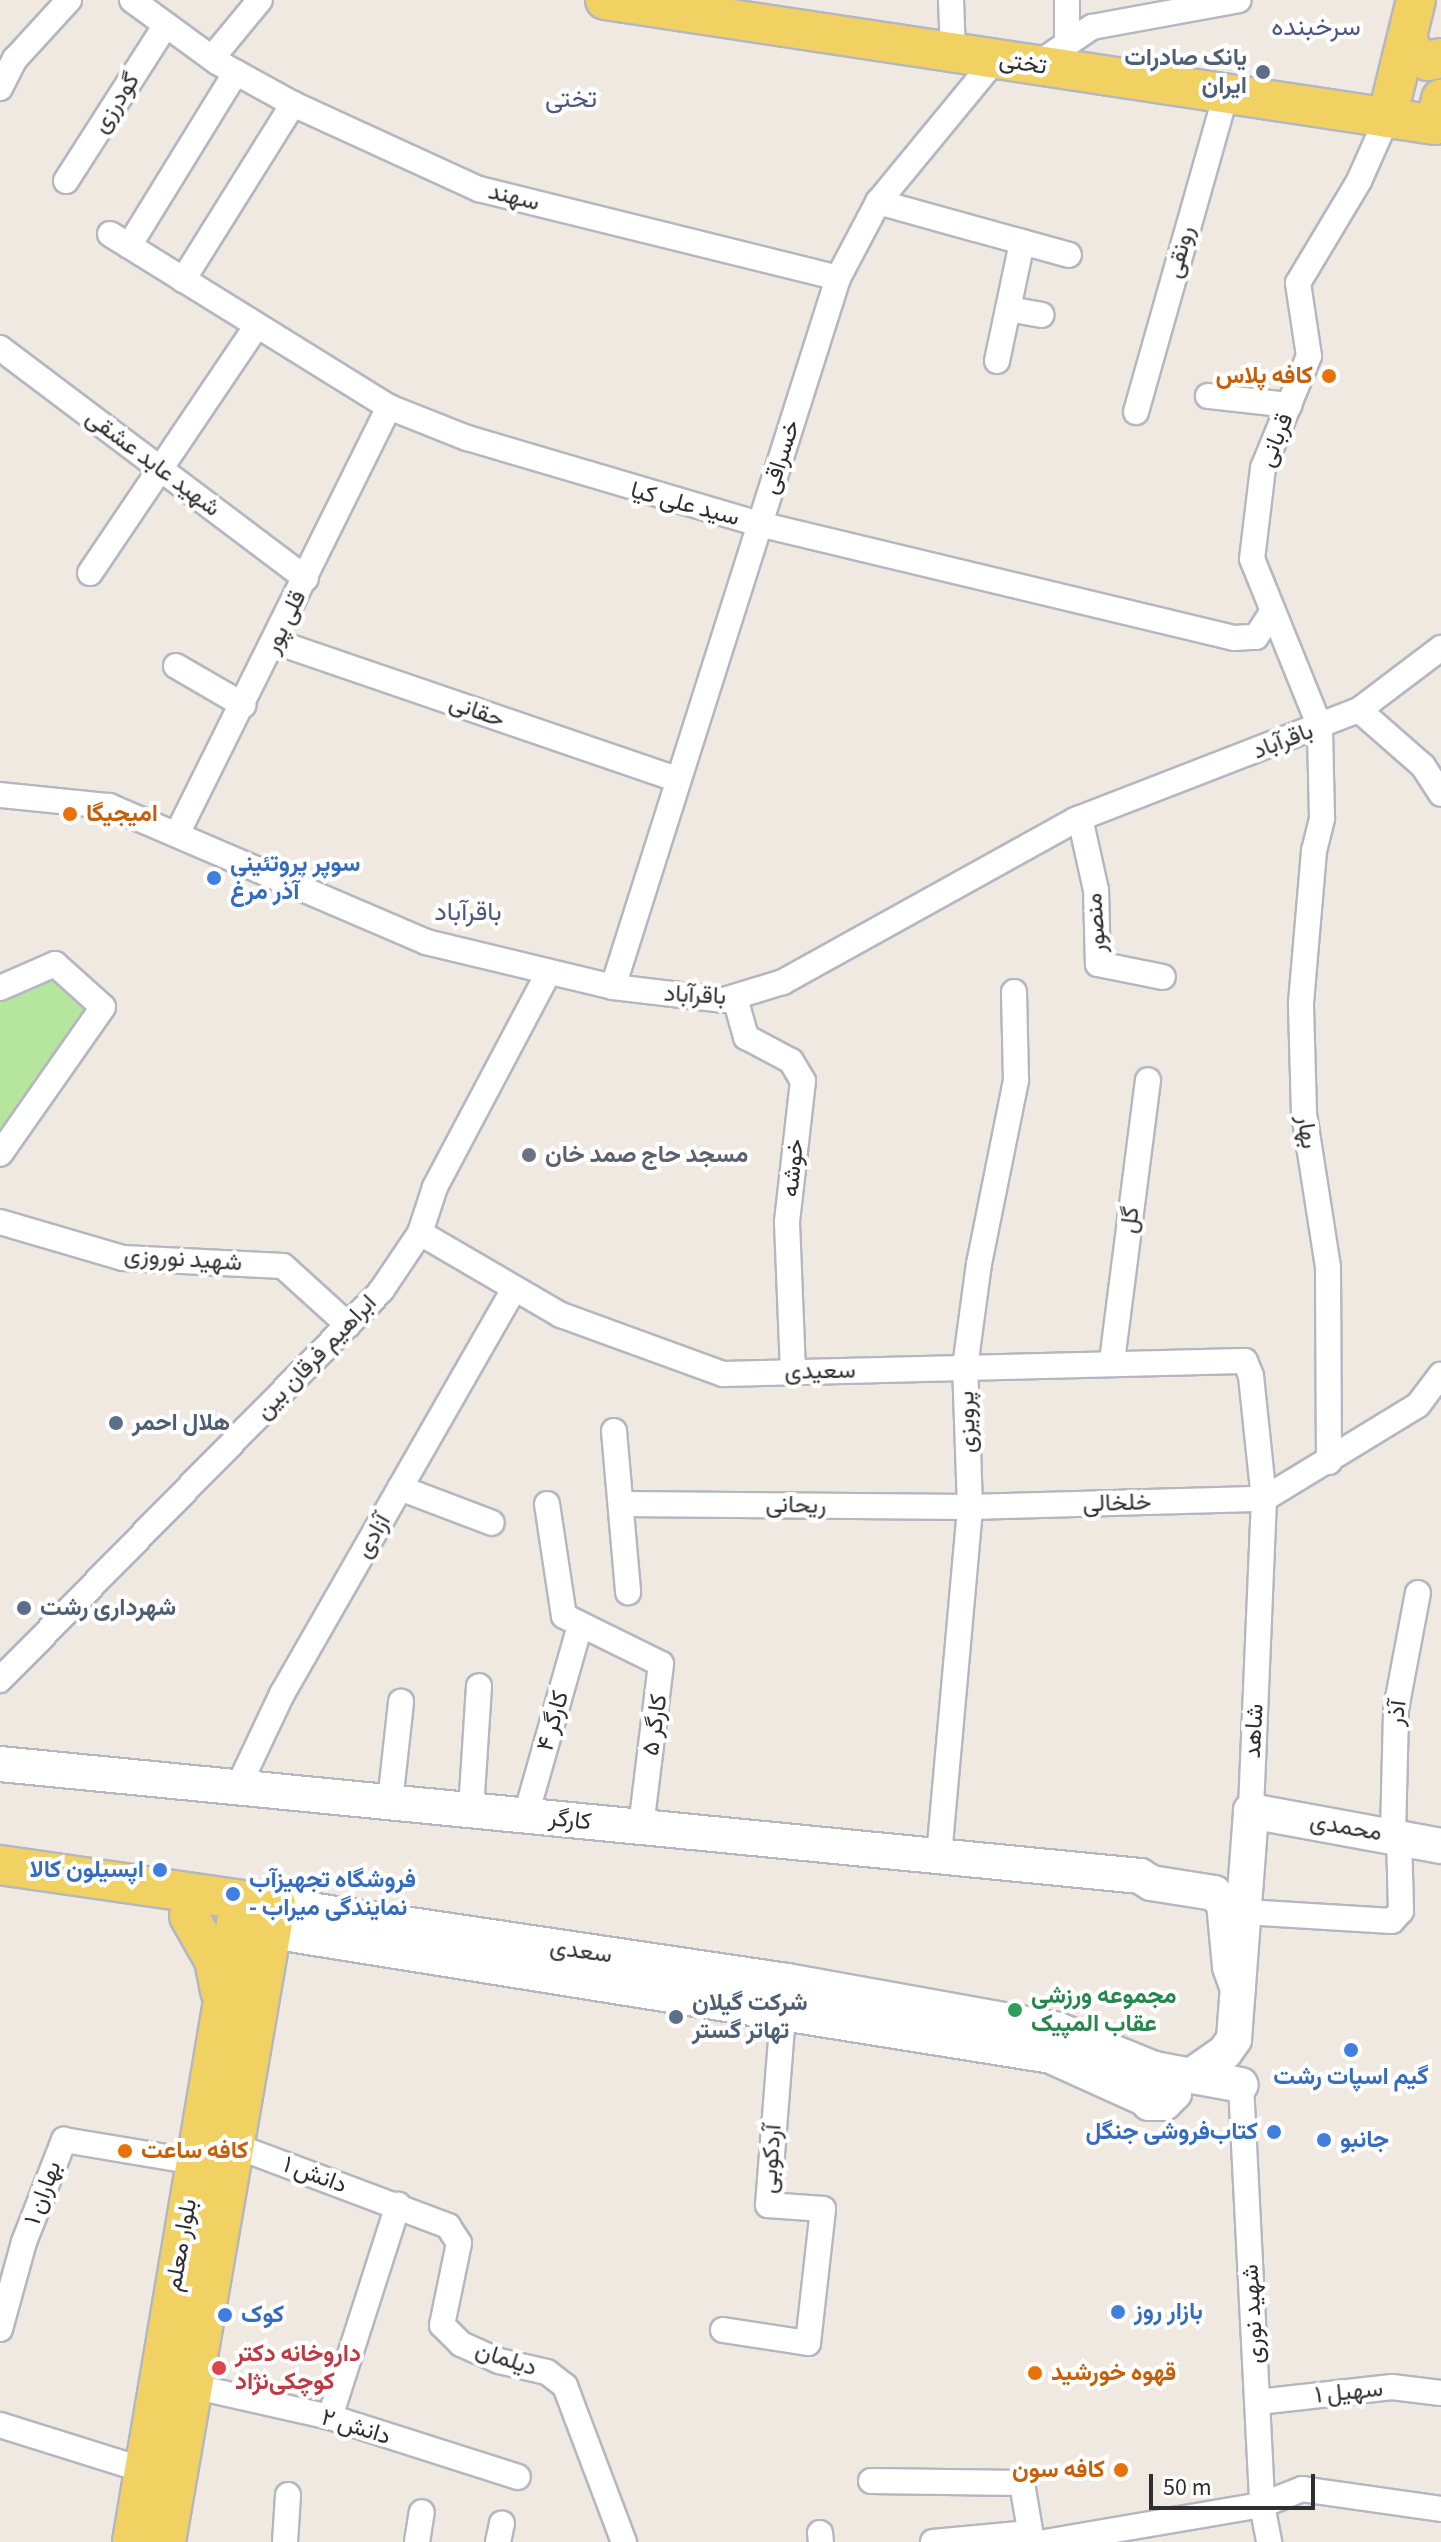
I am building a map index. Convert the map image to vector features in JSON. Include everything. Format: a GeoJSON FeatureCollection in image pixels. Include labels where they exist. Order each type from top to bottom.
{"type":"FeatureCollection","features":[{"type":"Feature","properties":{"kind":"main road","name":"تختی"},"geometry":{"type":"LineString","coordinates":[[605,0],[1387,118],[1439,117]]}},
{"type":"Feature","properties":{"kind":"main road"},"geometry":{"type":"LineString","coordinates":[[1387,118],[1416,0]]}},
{"type":"Feature","properties":{"kind":"main road"},"geometry":{"type":"LineString","coordinates":[[1407,38],[1413,53],[1428,61],[1441,58]]}},
{"type":"Feature","properties":{"kind":"main road","name":"کارگر"},"geometry":{"type":"LineString","coordinates":[[0,1764],[1140,1876]]}},
{"type":"Feature","properties":{"kind":"main road","name":"محمدی"},"geometry":{"type":"LineString","coordinates":[[1251,1811],[1441,1846]]}},
{"type":"Feature","properties":{"kind":"main road","name":"شاهد"},"geometry":{"type":"LineString","coordinates":[[1164,2084],[1231,2044],[1245,1912],[1251,1811]]}},
{"type":"Feature","properties":{"kind":"main road","name":"سعدی"},"geometry":{"type":"LineString","coordinates":[[0,1865],[782,2015],[1051,2056],[1164,2084],[1241,2085]]}},
{"type":"Feature","properties":{"kind":"main road"},"geometry":{"type":"LineString","coordinates":[[1140,1876],[1163,1869],[1248,1872]]}},
{"type":"Feature","properties":{"kind":"main road"},"geometry":{"type":"LineString","coordinates":[[1140,1876],[1151,1883],[1214,1893],[1224,1903],[1230,1967],[1238,1989]]}},
{"type":"Feature","properties":{"kind":"main road","name":"سعدی"},"geometry":{"type":"LineString","coordinates":[[0,1883],[189,1916],[256,1915],[787,1981],[1058,2030],[1164,2084]]}},
{"type":"Feature","properties":{"kind":"main road","name":"بلوار معلم"},"geometry":{"type":"LineString","coordinates":[[132,2542],[222,2001],[256,1915]]}},
{"type":"Feature","properties":{"kind":"main road","name":"بلوار معلم"},"geometry":{"type":"LineString","coordinates":[[166,2542],[233,2145],[256,1915]]}},
{"type":"Feature","properties":{"kind":"main road"},"geometry":{"type":"LineString","coordinates":[[189,1916],[214,1960],[222,2001]]}},
{"type":"Feature","properties":{"kind":"street"},"geometry":{"type":"LineString","coordinates":[[0,88],[15,59],[69,0]]}},
{"type":"Feature","properties":{"kind":"street","name":"سهند"},"geometry":{"type":"LineString","coordinates":[[132,0],[212,58],[293,104],[479,189],[838,278]]}},
{"type":"Feature","properties":{"kind":"street"},"geometry":{"type":"LineString","coordinates":[[212,58],[260,0]]}},
{"type":"Feature","properties":{"kind":"street"},"geometry":{"type":"LineString","coordinates":[[951,0],[953,52]]}},
{"type":"Feature","properties":{"kind":"street"},"geometry":{"type":"LineString","coordinates":[[1067,0],[1067,40]]}},
{"type":"Feature","properties":{"kind":"street"},"geometry":{"type":"LineString","coordinates":[[1036,65],[1067,40],[1141,14],[1239,0]]}},
{"type":"Feature","properties":{"kind":"street","name":"گودرزی"},"geometry":{"type":"LineString","coordinates":[[66,181],[165,26]]}},
{"type":"Feature","properties":{"kind":"street","name":"خسراقی"},"geometry":{"type":"LineString","coordinates":[[613,987],[838,278],[878,202],[996,59]]}},
{"type":"Feature","properties":{"kind":"street","name":"سید علی کیا"},"geometry":{"type":"LineString","coordinates":[[236,72],[120,240],[389,407],[624,487],[759,524],[1234,638],[1256,637],[1272,612]]}},
{"type":"Feature","properties":{"kind":"street","name":"رونقی"},"geometry":{"type":"LineString","coordinates":[[1136,412],[1226,94]]}},
{"type":"Feature","properties":{"kind":"street"},"geometry":{"type":"LineString","coordinates":[[183,280],[293,104]]}},
{"type":"Feature","properties":{"kind":"street","name":"قربانی"},"geometry":{"type":"LineString","coordinates":[[1320,727],[1255,576],[1254,520],[1267,455],[1309,356],[1298,283],[1359,181],[1387,118]]}},
{"type":"Feature","properties":{"kind":"street"},"geometry":{"type":"LineString","coordinates":[[878,202],[1069,255]]}},
{"type":"Feature","properties":{"kind":"street"},"geometry":{"type":"LineString","coordinates":[[997,361],[1022,242]]}},
{"type":"Feature","properties":{"kind":"street"},"geometry":{"type":"LineString","coordinates":[[1008,309],[1041,315]]}},
{"type":"Feature","properties":{"kind":"street"},"geometry":{"type":"LineString","coordinates":[[90,573],[256,327]]}},
{"type":"Feature","properties":{"kind":"street","name":"شهید عابد عشقی"},"geometry":{"type":"LineString","coordinates":[[0,348],[306,579]]}},
{"type":"Feature","properties":{"kind":"street"},"geometry":{"type":"LineString","coordinates":[[1208,396],[1290,405]]}},
{"type":"Feature","properties":{"kind":"street","name":"قلی پور"},"geometry":{"type":"LineString","coordinates":[[177,834],[276,642],[389,407]]}},
{"type":"Feature","properties":{"kind":"street","name":"حقانی"},"geometry":{"type":"LineString","coordinates":[[276,642],[678,780]]}},
{"type":"Feature","properties":{"kind":"street","name":"باقرآباد"},"geometry":{"type":"LineString","coordinates":[[0,795],[109,806],[426,942],[548,974],[613,987],[693,999],[735,998],[783,982],[1080,818],[1359,710],[1441,648]]}},
{"type":"Feature","properties":{"kind":"street"},"geometry":{"type":"LineString","coordinates":[[176,666],[243,705]]}},
{"type":"Feature","properties":{"kind":"street"},"geometry":{"type":"LineString","coordinates":[[1359,710],[1423,766],[1441,794]]}},
{"type":"Feature","properties":{"kind":"street","name":"بهار"},"geometry":{"type":"LineString","coordinates":[[1320,727],[1322,818],[1314,851],[1301,1003],[1304,1113],[1328,1267],[1329,1462]]}},
{"type":"Feature","properties":{"kind":"street","name":"منصور"},"geometry":{"type":"LineString","coordinates":[[1080,818],[1096,890],[1098,964],[1163,977]]}},
{"type":"Feature","properties":{"kind":"street"},"geometry":{"type":"LineString","coordinates":[[0,988],[55,964],[103,1007],[0,1154]]}},
{"type":"Feature","properties":{"kind":"street","name":"ابراهیم فرقان بین"},"geometry":{"type":"LineString","coordinates":[[0,1680],[381,1291],[420,1233],[435,1187],[548,974]]}},
{"type":"Feature","properties":{"kind":"street","name":"پرویزی"},"geometry":{"type":"LineString","coordinates":[[939,1856],[970,1507],[965,1367],[979,1264],[1016,1080],[1014,992]]}},
{"type":"Feature","properties":{"kind":"street","name":"خوشه"},"geometry":{"type":"LineString","coordinates":[[735,998],[746,1037],[791,1061],[803,1081],[787,1222],[793,1371]]}},
{"type":"Feature","properties":{"kind":"street","name":"گل"},"geometry":{"type":"LineString","coordinates":[[1112,1361],[1148,1080]]}},
{"type":"Feature","properties":{"kind":"street","name":"شهید نوروزی"},"geometry":{"type":"LineString","coordinates":[[0,1222],[123,1258],[283,1266],[348,1325]]}},
{"type":"Feature","properties":{"kind":"street","name":"سعیدی"},"geometry":{"type":"LineString","coordinates":[[420,1233],[561,1315],[723,1374],[1237,1359],[1249,1367]]}},
{"type":"Feature","properties":{"kind":"street","name":"آزادی"},"geometry":{"type":"LineString","coordinates":[[238,1787],[282,1694],[514,1289]]}},
{"type":"Feature","properties":{"kind":"street","name":"شاهد"},"geometry":{"type":"LineString","coordinates":[[1249,1367],[1264,1499],[1251,1811]]}},
{"type":"Feature","properties":{"kind":"street"},"geometry":{"type":"LineString","coordinates":[[1264,1499],[1418,1405],[1441,1375]]}},
{"type":"Feature","properties":{"kind":"street"},"geometry":{"type":"LineString","coordinates":[[614,1431],[628,1592]]}},
{"type":"Feature","properties":{"kind":"street"},"geometry":{"type":"LineString","coordinates":[[400,1488],[492,1523]]}},
{"type":"Feature","properties":{"kind":"street","name":"خلخالی"},"geometry":{"type":"LineString","coordinates":[[970,1507],[1264,1499]]}},
{"type":"Feature","properties":{"kind":"street"},"geometry":{"type":"LineString","coordinates":[[547,1504],[562,1609],[580,1626]]}},
{"type":"Feature","properties":{"kind":"street","name":"ریحانی"},"geometry":{"type":"LineString","coordinates":[[622,1504],[970,1507]]}},
{"type":"Feature","properties":{"kind":"street","name":"آذر"},"geometry":{"type":"LineString","coordinates":[[1245,1912],[1323,1920],[1398,1917],[1396,1709],[1418,1593]]}},
{"type":"Feature","properties":{"kind":"street","name":"کارگر ۴"},"geometry":{"type":"LineString","coordinates":[[526,1815],[580,1626]]}},
{"type":"Feature","properties":{"kind":"street","name":"کارگر ۵"},"geometry":{"type":"LineString","coordinates":[[580,1626],[661,1664],[641,1827]]}},
{"type":"Feature","properties":{"kind":"street"},"geometry":{"type":"LineString","coordinates":[[471,1810],[479,1686]]}},
{"type":"Feature","properties":{"kind":"street"},"geometry":{"type":"LineString","coordinates":[[390,1802],[401,1702]]}},
{"type":"Feature","properties":{"kind":"street","name":"آردکوبی"},"geometry":{"type":"LineString","coordinates":[[723,2330],[808,2343],[823,2209],[768,2205],[787,1981]]}},
{"type":"Feature","properties":{"kind":"street","name":"شهید نوری"},"geometry":{"type":"LineString","coordinates":[[1241,2085],[1262,2505],[1269,2542]]}},
{"type":"Feature","properties":{"kind":"street","name":"بهاران ۱"},"geometry":{"type":"LineString","coordinates":[[0,2329],[24,2242],[64,2140],[195,2162]]}},
{"type":"Feature","properties":{"kind":"street","name":"دانش ۱"},"geometry":{"type":"LineString","coordinates":[[233,2145],[398,2205]]}},
{"type":"Feature","properties":{"kind":"street"},"geometry":{"type":"LineString","coordinates":[[330,2417],[398,2205]]}},
{"type":"Feature","properties":{"kind":"street","name":"دیلمان"},"geometry":{"type":"LineString","coordinates":[[398,2205],[448,2226],[459,2243],[442,2325],[448,2333],[499,2361],[547,2372],[565,2386],[624,2542]]}},
{"type":"Feature","properties":{"kind":"street","name":"دانش ۲"},"geometry":{"type":"LineString","coordinates":[[192,2386],[330,2417],[518,2477]]}},
{"type":"Feature","properties":{"kind":"street","name":"سهیل ۱"},"geometry":{"type":"LineString","coordinates":[[1258,2402],[1392,2387],[1441,2393]]}},
{"type":"Feature","properties":{"kind":"street"},"geometry":{"type":"LineString","coordinates":[[0,2425],[144,2470]]}},
{"type":"Feature","properties":{"kind":"street"},"geometry":{"type":"LineString","coordinates":[[871,2481],[1022,2483],[1036,2539]]}},
{"type":"Feature","properties":{"kind":"street"},"geometry":{"type":"LineString","coordinates":[[933,2542],[1036,2539],[1262,2505],[1302,2489],[1441,2509]]}},
{"type":"Feature","properties":{"kind":"street"},"geometry":{"type":"LineString","coordinates":[[285,2542],[288,2495]]}},
{"type":"Feature","properties":{"kind":"street"},"geometry":{"type":"LineString","coordinates":[[417,2542],[422,2512]]}},
{"type":"Feature","properties":{"kind":"green space"},"geometry":{"type":"Polygon","coordinates":[[[49,973],[87,1004],[0,1133],[0,1000],[49,973]]]}},
{"type":"Feature","properties":{"kind":"place","name":"یانک صادرات ایران"},"geometry":{"type":"Point","coordinates":[1263,72]}},
{"type":"Feature","properties":{"kind":"place","name":"کافه پلاس"},"geometry":{"type":"Point","coordinates":[1329,376]}},
{"type":"Feature","properties":{"kind":"place","name":"امیجیگا"},"geometry":{"type":"Point","coordinates":[70,814]}},
{"type":"Feature","properties":{"kind":"place","name":"سوپر پروتئینی آذر مرغ"},"geometry":{"type":"Point","coordinates":[214,878]}},
{"type":"Feature","properties":{"kind":"place","name":"مسجد حاج صمد خان"},"geometry":{"type":"Point","coordinates":[529,1155]}},
{"type":"Feature","properties":{"kind":"place","name":"هلال احمر"},"geometry":{"type":"Point","coordinates":[116,1423]}},
{"type":"Feature","properties":{"kind":"place","name":"شهرداری رشت"},"geometry":{"type":"Point","coordinates":[24,1608]}},
{"type":"Feature","properties":{"kind":"place","name":"اپسیلون کالا"},"geometry":{"type":"Point","coordinates":[160,1870]}},
{"type":"Feature","properties":{"kind":"place","name":"فروشگاه تجهیزآب - نمایندگی میراب"},"geometry":{"type":"Point","coordinates":[233,1894]}},
{"type":"Feature","properties":{"kind":"place","name":"مجموعه ورزشی عقاب المپیک"},"geometry":{"type":"Point","coordinates":[1015,2010]}},
{"type":"Feature","properties":{"kind":"place","name":"شرکت گیلان تهاتر گستر"},"geometry":{"type":"Point","coordinates":[676,2017]}},
{"type":"Feature","properties":{"kind":"place","name":"گیم اسپات رشت"},"geometry":{"type":"Point","coordinates":[1351,2050]}},
{"type":"Feature","properties":{"kind":"place","name":"کتاب‌فروشی جنگل"},"geometry":{"type":"Point","coordinates":[1274,2132]}},
{"type":"Feature","properties":{"kind":"place","name":"جانبو"},"geometry":{"type":"Point","coordinates":[1324,2140]}},
{"type":"Feature","properties":{"kind":"place","name":"کافه ساعت"},"geometry":{"type":"Point","coordinates":[125,2151]}},
{"type":"Feature","properties":{"kind":"place","name":"بازار روز"},"geometry":{"type":"Point","coordinates":[1118,2312]}},
{"type":"Feature","properties":{"kind":"place","name":"کوک"},"geometry":{"type":"Point","coordinates":[225,2315]}},
{"type":"Feature","properties":{"kind":"place","name":"داروخانه دکتر کوچکی‌نژاد"},"geometry":{"type":"Point","coordinates":[219,2368]}},
{"type":"Feature","properties":{"kind":"place","name":"قهوه خورشید"},"geometry":{"type":"Point","coordinates":[1035,2373]}},
{"type":"Feature","properties":{"kind":"place","name":"کافه سون"},"geometry":{"type":"Point","coordinates":[1121,2470]}},
{"type":"Feature","properties":{"kind":"district","name":"سرخبنده"},"geometry":{"type":"Point","coordinates":[1316,27]}},
{"type":"Feature","properties":{"kind":"district","name":"تختی"},"geometry":{"type":"Point","coordinates":[571,99]}},
{"type":"Feature","properties":{"kind":"district","name":"باقرآباد"},"geometry":{"type":"Point","coordinates":[468,912]}}]}
